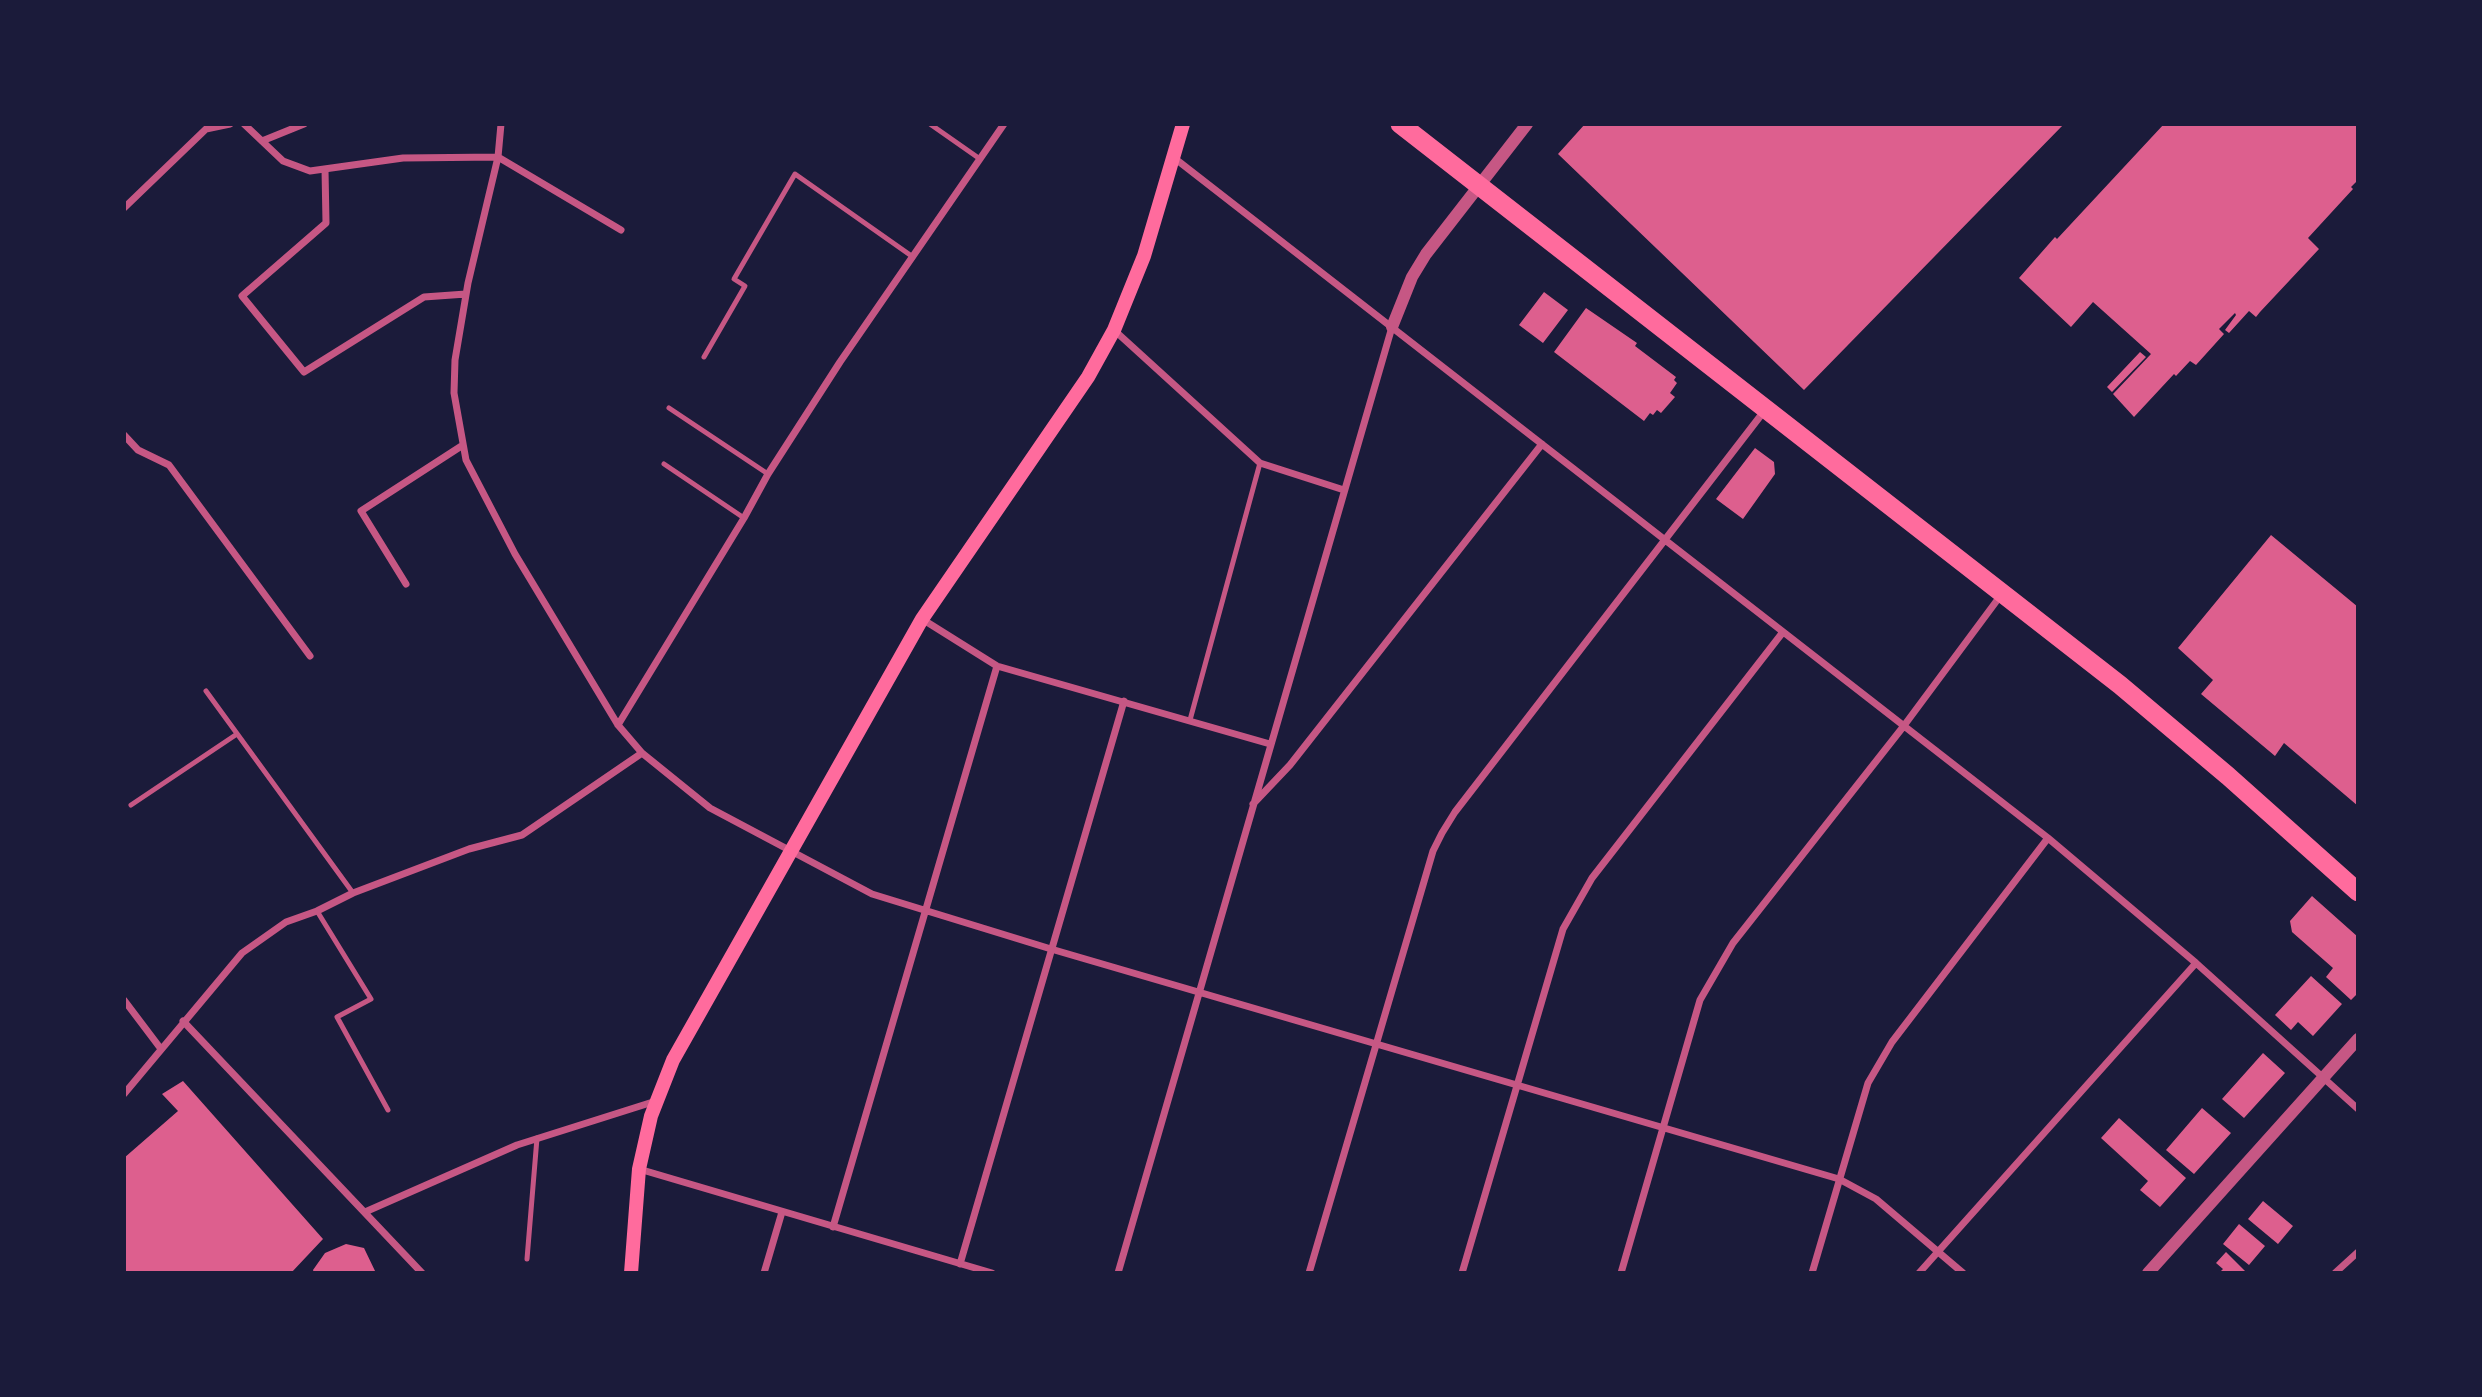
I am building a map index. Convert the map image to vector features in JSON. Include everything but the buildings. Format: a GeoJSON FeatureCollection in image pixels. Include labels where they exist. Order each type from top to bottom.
{"type":"FeatureCollection","features":[{"type":"Feature","properties":{"kind":"highway"},"geometry":{"type":"LineString","coordinates":[[1400,124],[2004,592],[2228,776],[2358,892]]}},
{"type":"Feature","properties":{"kind":"main road"},"geometry":{"type":"LineString","coordinates":[[631,1273],[639,1169],[651,1116],[673,1059],[922,619],[1088,377],[1114,330],[1144,256],[1182,124]]}},
{"type":"Feature","properties":{"kind":"street"},"geometry":{"type":"LineString","coordinates":[[124,208],[206,129],[230,124]]}},
{"type":"Feature","properties":{"kind":"street"},"geometry":{"type":"LineString","coordinates":[[244,124],[283,161],[310,171],[403,158],[498,157],[621,230]]}},
{"type":"Feature","properties":{"kind":"street"},"geometry":{"type":"LineString","coordinates":[[262,141],[304,124]]}},
{"type":"Feature","properties":{"kind":"street"},"geometry":{"type":"LineString","coordinates":[[501,124],[498,157],[466,294],[455,360],[455,382],[466,460],[504,536],[618,725],[642,753],[710,808],[872,894],[1051,949],[1839,1179],[1876,1199],[1963,1273]]}},
{"type":"Feature","properties":{"kind":"street"},"geometry":{"type":"LineString","coordinates":[[618,725],[768,474],[840,362],[1004,124]]}},
{"type":"Feature","properties":{"kind":"street"},"geometry":{"type":"LineString","coordinates":[[1118,1273],[1392,327],[1412,277],[1426,254],[1527,124]]}},
{"type":"Feature","properties":{"kind":"street"},"geometry":{"type":"LineString","coordinates":[[1173,157],[2048,838],[2196,962],[2358,1109]]}},
{"type":"Feature","properties":{"kind":"street"},"geometry":{"type":"LineString","coordinates":[[325,169],[326,223],[242,296],[304,372],[424,297],[466,294]]}},
{"type":"Feature","properties":{"kind":"street"},"geometry":{"type":"LineString","coordinates":[[1114,330],[1260,463],[1344,490]]}},
{"type":"Feature","properties":{"kind":"street"},"geometry":{"type":"LineString","coordinates":[[1309,1273],[1433,851],[1455,812],[1766,410]]}},
{"type":"Feature","properties":{"kind":"street"},"geometry":{"type":"LineString","coordinates":[[124,435],[138,450],[169,466],[310,656]]}},
{"type":"Feature","properties":{"kind":"street"},"geometry":{"type":"LineString","coordinates":[[1253,804],[1290,765],[1542,444]]}},
{"type":"Feature","properties":{"kind":"street"},"geometry":{"type":"LineString","coordinates":[[406,584],[361,511],[463,445]]}},
{"type":"Feature","properties":{"kind":"street"},"geometry":{"type":"LineString","coordinates":[[1621,1273],[1700,1000],[1733,943],[1903,727],[2004,592]]}},
{"type":"Feature","properties":{"kind":"street"},"geometry":{"type":"LineString","coordinates":[[922,619],[998,666],[1270,744]]}},
{"type":"Feature","properties":{"kind":"street"},"geometry":{"type":"LineString","coordinates":[[1462,1273],[1563,929],[1576,903],[1592,878],[1783,632]]}},
{"type":"Feature","properties":{"kind":"street"},"geometry":{"type":"LineString","coordinates":[[833,1227],[998,666]]}},
{"type":"Feature","properties":{"kind":"street"},"geometry":{"type":"LineString","coordinates":[[960,1264],[1124,701]]}},
{"type":"Feature","properties":{"kind":"street"},"geometry":{"type":"LineString","coordinates":[[124,1094],[242,953],[286,922],[317,911],[354,892],[469,849],[522,835],[642,753]]}},
{"type":"Feature","properties":{"kind":"street"},"geometry":{"type":"LineString","coordinates":[[1812,1273],[1868,1083],[1892,1042],[2048,838]]}},
{"type":"Feature","properties":{"kind":"street"},"geometry":{"type":"LineString","coordinates":[[1919,1273],[2196,962]]}},
{"type":"Feature","properties":{"kind":"street"},"geometry":{"type":"LineString","coordinates":[[124,1000],[160,1049]]}},
{"type":"Feature","properties":{"kind":"street"},"geometry":{"type":"LineString","coordinates":[[183,1021],[422,1273]]}},
{"type":"Feature","properties":{"kind":"street"},"geometry":{"type":"LineString","coordinates":[[2148,1273],[2358,1039]]}},
{"type":"Feature","properties":{"kind":"street"},"geometry":{"type":"LineString","coordinates":[[365,1212],[517,1145],[657,1101]]}},
{"type":"Feature","properties":{"kind":"street"},"geometry":{"type":"LineString","coordinates":[[639,1169],[992,1273]]}},
{"type":"Feature","properties":{"kind":"street"},"geometry":{"type":"LineString","coordinates":[[764,1273],[782,1212]]}},
{"type":"Feature","properties":{"kind":"street"},"geometry":{"type":"LineString","coordinates":[[2335,1273],[2358,1252]]}},
{"type":"Feature","properties":{"kind":"lane"},"geometry":{"type":"LineString","coordinates":[[930,124],[980,159]]}},
{"type":"Feature","properties":{"kind":"lane"},"geometry":{"type":"LineString","coordinates":[[704,358],[745,286],[734,279],[795,174],[913,257]]}},
{"type":"Feature","properties":{"kind":"lane"},"geometry":{"type":"LineString","coordinates":[[669,408],[768,474]]}},
{"type":"Feature","properties":{"kind":"lane"},"geometry":{"type":"LineString","coordinates":[[1190,720],[1260,463]]}},
{"type":"Feature","properties":{"kind":"lane"},"geometry":{"type":"LineString","coordinates":[[664,464],[744,518]]}},
{"type":"Feature","properties":{"kind":"lane"},"geometry":{"type":"LineString","coordinates":[[206,691],[354,892]]}},
{"type":"Feature","properties":{"kind":"lane"},"geometry":{"type":"LineString","coordinates":[[131,805],[237,734]]}},
{"type":"Feature","properties":{"kind":"lane"},"geometry":{"type":"LineString","coordinates":[[317,911],[371,999],[337,1017],[388,1110]]}},
{"type":"Feature","properties":{"kind":"lane"},"geometry":{"type":"LineString","coordinates":[[527,1259],[537,1138]]}}]}
